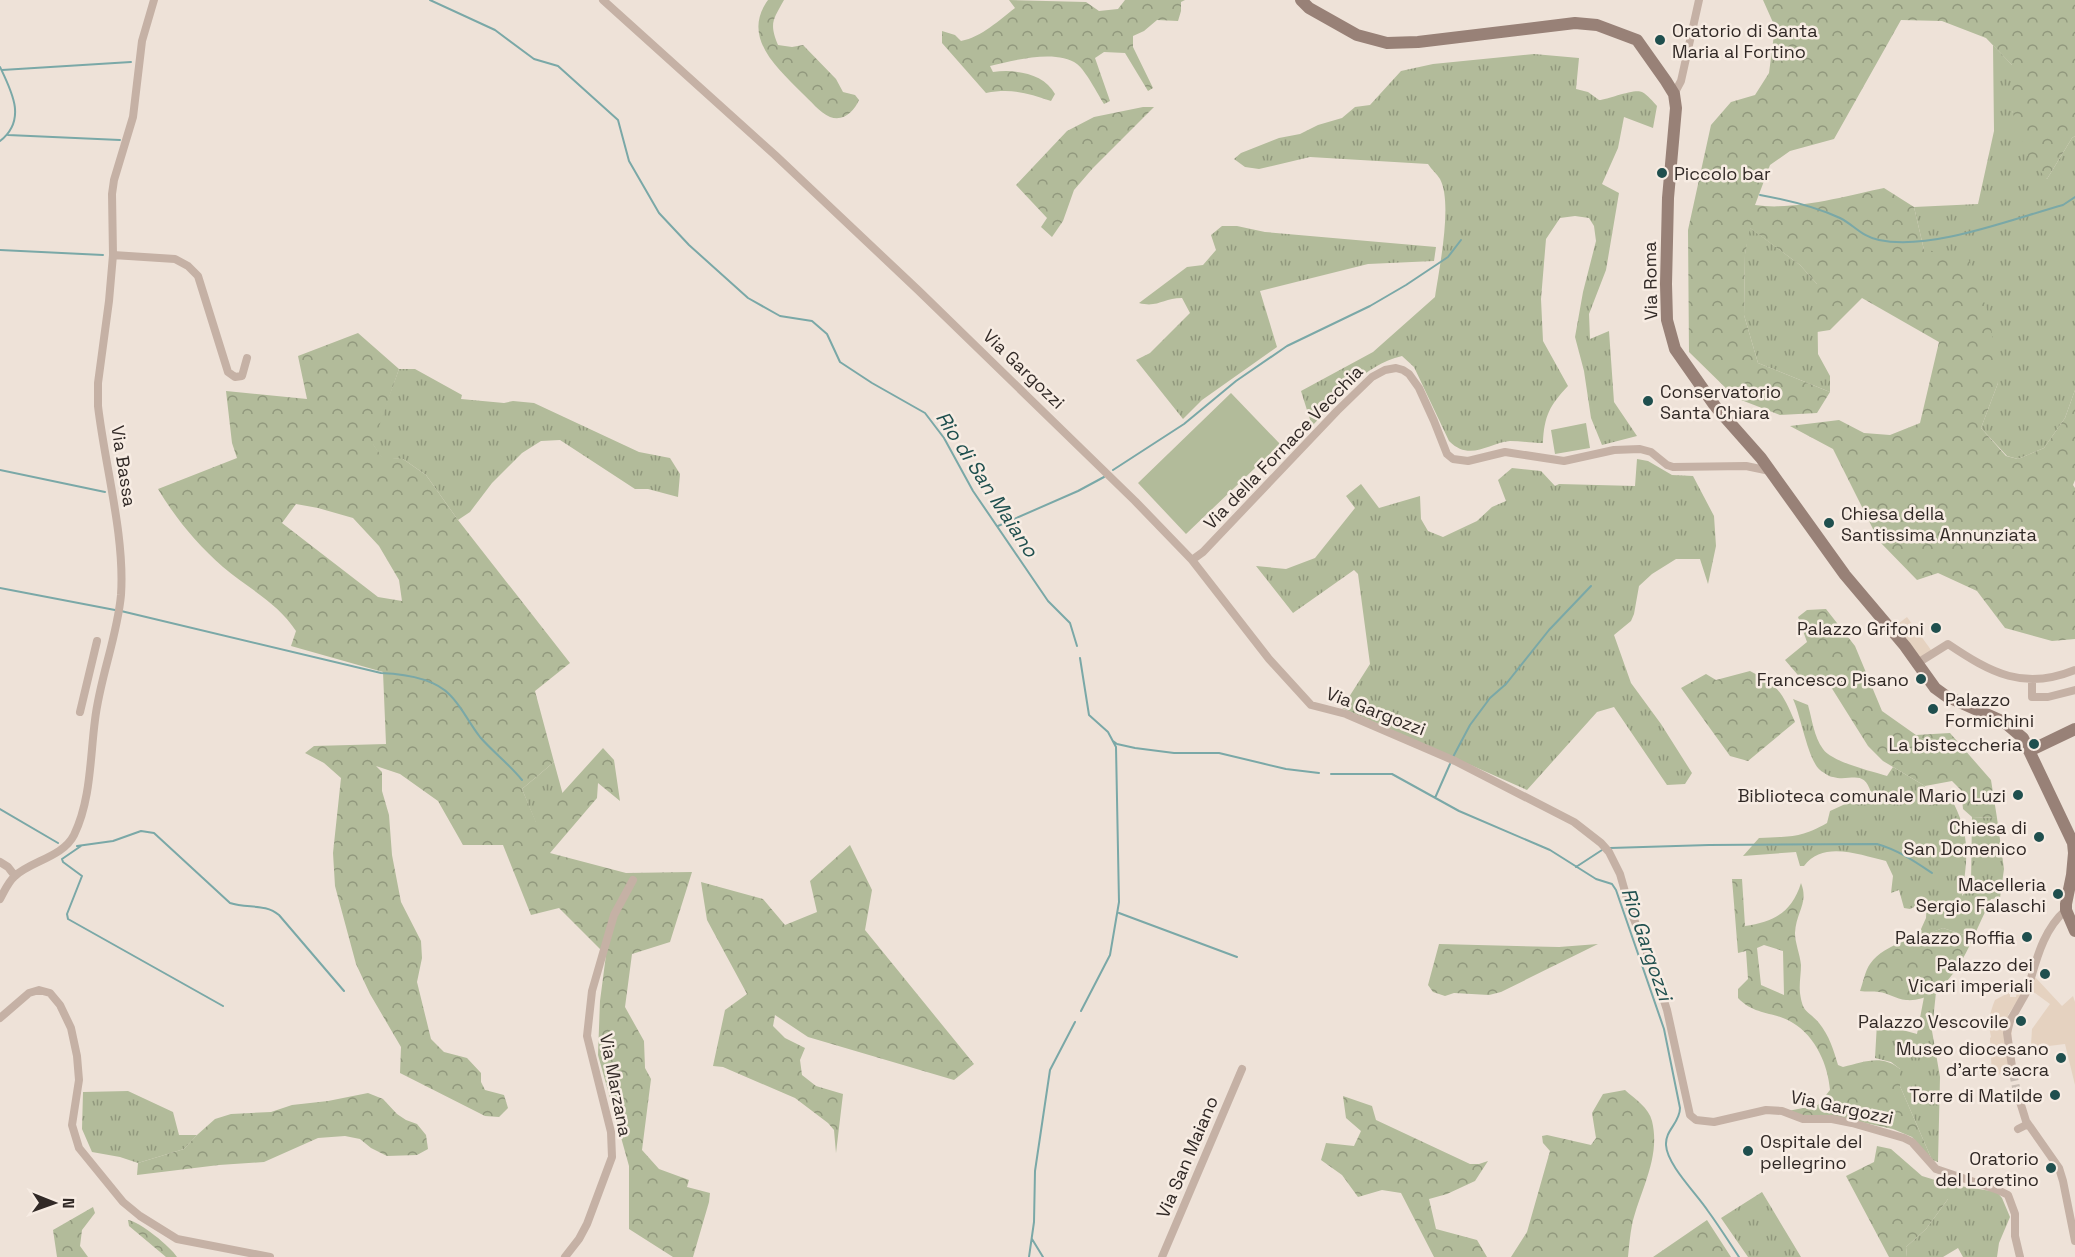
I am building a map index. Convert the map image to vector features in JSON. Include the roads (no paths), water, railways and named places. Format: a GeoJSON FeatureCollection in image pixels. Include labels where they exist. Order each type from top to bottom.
{"type":"FeatureCollection","features":[{"type":"Feature","properties":{"kind":"main road"},"geometry":{"type":"LineString","coordinates":[[1301,0],[1309,8],[1357,34],[1387,43],[1426,41],[1575,23],[1597,24],[1637,40],[1674,94]]}},
{"type":"Feature","properties":{"kind":"main road","name":"Via Roma"},"geometry":{"type":"LineString","coordinates":[[1674,94],[1676,108],[1668,198],[1666,284],[1667,320],[1675,349],[1715,406],[1749,442],[1845,575],[1891,629],[1935,688],[1946,696],[1989,714],[2012,727],[2023,738],[2073,839]]}},
{"type":"Feature","properties":{"kind":"main road"},"geometry":{"type":"LineString","coordinates":[[2029,751],[2075,729]]}},
{"type":"Feature","properties":{"kind":"main road"},"geometry":{"type":"LineString","coordinates":[[2073,839],[2074,853],[2066,910],[2075,931]]}},
{"type":"Feature","properties":{"kind":"street","name":"Via Bassa"},"geometry":{"type":"LineString","coordinates":[[0,899],[15,876],[65,846],[75,834],[86,794],[95,718],[118,611],[122,573],[120,548],[98,406],[98,383],[113,255],[114,180],[133,117],[142,41],[154,0]]}},
{"type":"Feature","properties":{"kind":"street","name":"Via Gargozzi"},"geometry":{"type":"LineString","coordinates":[[603,0],[775,155],[911,282],[1127,493],[1192,560],[1269,659],[1311,705],[1346,714],[1455,761],[1574,822],[1601,843],[1609,852],[1620,874],[1630,909],[1655,973],[1667,1010],[1690,1115],[1696,1120],[1714,1122],[1766,1110],[1782,1111],[1803,1119],[1832,1119],[1852,1123],[1904,1138],[1912,1142],[1936,1169],[2008,1195],[2016,1214],[2015,1236],[2020,1257]]}},
{"type":"Feature","properties":{"kind":"street"},"geometry":{"type":"LineString","coordinates":[[1674,94],[1681,81],[1699,0]]}},
{"type":"Feature","properties":{"kind":"street"},"geometry":{"type":"LineString","coordinates":[[113,255],[176,260],[189,266],[198,276],[228,372],[234,377],[242,376],[247,358]]}},
{"type":"Feature","properties":{"kind":"street","name":"Via della Fornace Vecchia"},"geometry":{"type":"LineString","coordinates":[[1192,560],[1203,552],[1372,377],[1385,370],[1396,368],[1403,369],[1409,374],[1419,388],[1447,454],[1453,459],[1468,461],[1505,452],[1564,461],[1614,450],[1640,449],[1651,452],[1666,465],[1673,467],[1746,466],[1770,471]]}},
{"type":"Feature","properties":{"kind":"street"},"geometry":{"type":"LineString","coordinates":[[80,712],[97,641]]}},
{"type":"Feature","properties":{"kind":"street"},"geometry":{"type":"LineString","coordinates":[[1916,664],[1948,644],[1977,664],[1999,674],[2032,681],[2049,679],[2075,670]]}},
{"type":"Feature","properties":{"kind":"street"},"geometry":{"type":"LineString","coordinates":[[89,677],[103,681]]}},
{"type":"Feature","properties":{"kind":"street"},"geometry":{"type":"LineString","coordinates":[[2032,681],[2032,697],[2049,697],[2075,690]]}},
{"type":"Feature","properties":{"kind":"street"},"geometry":{"type":"LineString","coordinates":[[0,862],[8,867],[15,876]]}},
{"type":"Feature","properties":{"kind":"street","name":"Via Marzana"},"geometry":{"type":"LineString","coordinates":[[569,1255],[587,1224],[612,1156],[612,1132],[587,1036],[592,990],[614,915],[633,880]]}},
{"type":"Feature","properties":{"kind":"street"},"geometry":{"type":"LineString","coordinates":[[2031,978],[2038,953],[2049,931],[2066,910]]}},
{"type":"Feature","properties":{"kind":"street"},"geometry":{"type":"LineString","coordinates":[[0,1018],[29,993],[39,990],[50,993],[60,1005],[71,1028],[77,1056],[79,1080],[72,1125],[79,1148],[123,1202],[140,1216],[177,1239],[270,1257]]}},
{"type":"Feature","properties":{"kind":"street"},"geometry":{"type":"LineString","coordinates":[[2013,1073],[2007,1033],[2010,1021],[2027,991]]}},
{"type":"Feature","properties":{"kind":"street","name":"Via San Maiano"},"geometry":{"type":"LineString","coordinates":[[1162,1257],[1242,1069]]}},
{"type":"Feature","properties":{"kind":"street"},"geometry":{"type":"LineString","coordinates":[[2017,1092],[2028,1124],[2058,1168],[2075,1240]]}},
{"type":"Feature","properties":{"kind":"street"},"geometry":{"type":"LineString","coordinates":[[2018,1129],[2028,1124]]}},
{"type":"Feature","properties":{"kind":"waterway","name":"Rio di San Maiano"},"geometry":{"type":"LineString","coordinates":[[430,0],[495,30],[534,59],[558,66],[618,120],[629,161],[659,213],[689,245],[748,298],[780,316],[812,321],[827,334],[840,362],[925,413],[944,438],[973,491],[1048,601],[1070,623],[1077,646]]}},
{"type":"Feature","properties":{"kind":"waterway"},"geometry":{"type":"LineString","coordinates":[[2,70],[131,62]]}},
{"type":"Feature","properties":{"kind":"waterway"},"geometry":{"type":"LineString","coordinates":[[0,67],[15,106],[13,124],[0,141]]}},
{"type":"Feature","properties":{"kind":"waterway"},"geometry":{"type":"LineString","coordinates":[[8,135],[120,140]]}},
{"type":"Feature","properties":{"kind":"waterway"},"geometry":{"type":"LineString","coordinates":[[1760,195],[1820,210],[1840,218],[1863,234],[1879,240],[1900,242],[1923,241],[1971,232],[2063,205],[2075,197]]}},
{"type":"Feature","properties":{"kind":"waterway"},"geometry":{"type":"LineString","coordinates":[[1113,470],[1184,424],[1236,381],[1287,346],[1370,306],[1406,285],[1448,257],[1461,240]]}},
{"type":"Feature","properties":{"kind":"waterway"},"geometry":{"type":"LineString","coordinates":[[0,250],[103,255]]}},
{"type":"Feature","properties":{"kind":"waterway"},"geometry":{"type":"LineString","coordinates":[[0,470],[105,492]]}},
{"type":"Feature","properties":{"kind":"waterway"},"geometry":{"type":"LineString","coordinates":[[998,526],[1104,477]]}},
{"type":"Feature","properties":{"kind":"waterway"},"geometry":{"type":"LineString","coordinates":[[1453,757],[1470,725],[1490,698],[1506,684],[1549,630],[1591,586]]}},
{"type":"Feature","properties":{"kind":"waterway"},"geometry":{"type":"LineString","coordinates":[[0,588],[115,610]]}},
{"type":"Feature","properties":{"kind":"waterway"},"geometry":{"type":"LineString","coordinates":[[121,611],[381,673],[427,681],[450,695],[480,737],[522,780]]}},
{"type":"Feature","properties":{"kind":"waterway","name":"Rio di San Maiano"},"geometry":{"type":"LineString","coordinates":[[1080,658],[1089,715],[1108,732],[1116,747],[1119,902],[1110,955],[1081,1011]]}},
{"type":"Feature","properties":{"kind":"waterway","name":"Rio Gargozzi"},"geometry":{"type":"LineString","coordinates":[[1113,741],[1135,748],[1174,753],[1219,753],[1286,769],[1319,773]]}},
{"type":"Feature","properties":{"kind":"waterway"},"geometry":{"type":"LineString","coordinates":[[1435,798],[1450,764]]}},
{"type":"Feature","properties":{"kind":"waterway","name":"Rio Gargozzi"},"geometry":{"type":"LineString","coordinates":[[1331,774],[1392,774],[1459,811],[1550,850],[1596,879],[1612,884],[1664,1029],[1680,1108],[1678,1118],[1666,1140],[1668,1153],[1677,1170],[1739,1257]]}},
{"type":"Feature","properties":{"kind":"waterway"},"geometry":{"type":"LineString","coordinates":[[0,809],[58,843]]}},
{"type":"Feature","properties":{"kind":"waterway"},"geometry":{"type":"LineString","coordinates":[[77,846],[113,841],[141,831],[154,833],[230,903],[268,909],[279,915],[344,991]]}},
{"type":"Feature","properties":{"kind":"waterway"},"geometry":{"type":"LineString","coordinates":[[1610,848],[1877,844],[1899,853],[1932,873]]}},
{"type":"Feature","properties":{"kind":"waterway"},"geometry":{"type":"LineString","coordinates":[[81,846],[62,859],[82,876],[67,914],[68,919],[223,1006]]}},
{"type":"Feature","properties":{"kind":"waterway"},"geometry":{"type":"LineString","coordinates":[[1576,867],[1602,850]]}},
{"type":"Feature","properties":{"kind":"waterway"},"geometry":{"type":"LineString","coordinates":[[1119,913],[1237,957]]}},
{"type":"Feature","properties":{"kind":"waterway","name":"Rio di San Maiano"},"geometry":{"type":"LineString","coordinates":[[1029,1257],[1034,1222],[1035,1171],[1050,1070],[1075,1022]]}},
{"type":"Feature","properties":{"kind":"waterway"},"geometry":{"type":"LineString","coordinates":[[1032,1239],[1043,1257]]}},
{"type":"Feature","properties":{"kind":"tunnel"},"geometry":{"type":"LineString","coordinates":[[2013,1073],[2017,1092]]}},
{"type":"Feature","properties":{"kind":"place","name":"Oratorio di Santa Maria al Fortino"},"geometry":{"type":"Point","coordinates":[1660,40]}},
{"type":"Feature","properties":{"kind":"place","name":"Piccolo bar"},"geometry":{"type":"Point","coordinates":[1662,173]}},
{"type":"Feature","properties":{"kind":"place","name":"Conservatorio Santa Chiara"},"geometry":{"type":"Point","coordinates":[1648,401]}},
{"type":"Feature","properties":{"kind":"place","name":"Chiesa della Santissima Annunziata"},"geometry":{"type":"Point","coordinates":[1829,523]}},
{"type":"Feature","properties":{"kind":"place","name":"Palazzo Grifoni"},"geometry":{"type":"Point","coordinates":[1936,628]}},
{"type":"Feature","properties":{"kind":"place","name":"Francesco Pisano"},"geometry":{"type":"Point","coordinates":[1921,679]}},
{"type":"Feature","properties":{"kind":"place","name":"Palazzo Formichini"},"geometry":{"type":"Point","coordinates":[1933,709]}},
{"type":"Feature","properties":{"kind":"place","name":"La bisteccheria"},"geometry":{"type":"Point","coordinates":[2034,744]}},
{"type":"Feature","properties":{"kind":"place","name":"Biblioteca comunale Mario Luzi"},"geometry":{"type":"Point","coordinates":[2018,795]}},
{"type":"Feature","properties":{"kind":"place","name":"Chiesa di San Domenico"},"geometry":{"type":"Point","coordinates":[2039,837]}},
{"type":"Feature","properties":{"kind":"place","name":"Macelleria Sergio Falaschi"},"geometry":{"type":"Point","coordinates":[2058,894]}},
{"type":"Feature","properties":{"kind":"place","name":"Palazzo Roffia"},"geometry":{"type":"Point","coordinates":[2027,937]}},
{"type":"Feature","properties":{"kind":"place","name":"Palazzo dei Vicari imperiali"},"geometry":{"type":"Point","coordinates":[2045,974]}},
{"type":"Feature","properties":{"kind":"place","name":"Palazzo Vescovile"},"geometry":{"type":"Point","coordinates":[2021,1021]}},
{"type":"Feature","properties":{"kind":"place","name":"Museo diocesano d'arte sacra"},"geometry":{"type":"Point","coordinates":[2061,1058]}},
{"type":"Feature","properties":{"kind":"place","name":"Torre di Matilde"},"geometry":{"type":"Point","coordinates":[2055,1095]}},
{"type":"Feature","properties":{"kind":"place","name":"Ospitale del pellegrino"},"geometry":{"type":"Point","coordinates":[1748,1151]}},
{"type":"Feature","properties":{"kind":"place","name":"Oratorio del Loretino"},"geometry":{"type":"Point","coordinates":[2051,1168]}}]}
